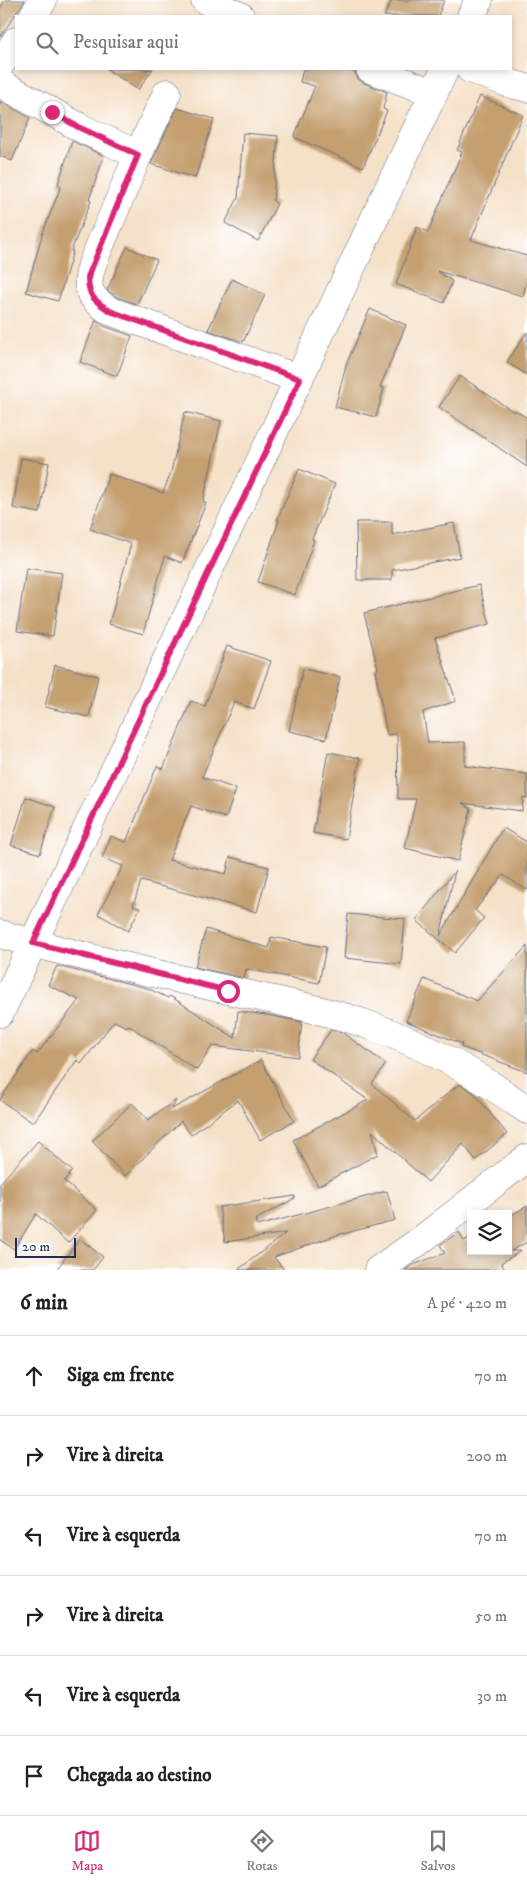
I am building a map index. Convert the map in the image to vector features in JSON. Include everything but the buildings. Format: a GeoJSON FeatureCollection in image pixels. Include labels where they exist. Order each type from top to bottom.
{"type":"FeatureCollection","features":[{"type":"Feature","properties":{"kind":"street"},"geometry":{"type":"LineString","coordinates":[[34,15],[43,0]]}},
{"type":"Feature","properties":{"kind":"street"},"geometry":{"type":"LineString","coordinates":[[472,15],[479,0]]}},
{"type":"Feature","properties":{"kind":"street"},"geometry":{"type":"LineString","coordinates":[[0,65],[15,42]]}},
{"type":"Feature","properties":{"kind":"street"},"geometry":{"type":"LineString","coordinates":[[0,1013],[440,81],[376,70]]}},
{"type":"Feature","properties":{"kind":"street"},"geometry":{"type":"LineString","coordinates":[[473,70],[527,88]]}},
{"type":"Feature","properties":{"kind":"street"},"geometry":{"type":"LineString","coordinates":[[0,83],[78,127],[138,155]]}},
{"type":"Feature","properties":{"kind":"street"},"geometry":{"type":"LineString","coordinates":[[167,93],[138,155],[88,277],[88,290],[96,302],[110,311],[300,379]]}},
{"type":"Feature","properties":{"kind":"street"},"geometry":{"type":"LineString","coordinates":[[0,934],[169,977],[306,1007],[370,1026],[419,1046],[458,1066],[505,1094],[527,1110]]}},
{"type":"Feature","properties":{"kind":"street"},"geometry":{"type":"LineString","coordinates":[[378,1270],[418,1243],[527,1158]]}},
{"type":"Feature","properties":{"kind":"route"},"geometry":{"type":"LineString","coordinates":[[52,112],[78,127],[138,155],[88,277],[88,290],[96,302],[110,311],[300,379],[33,943],[228,991]]}}]}
